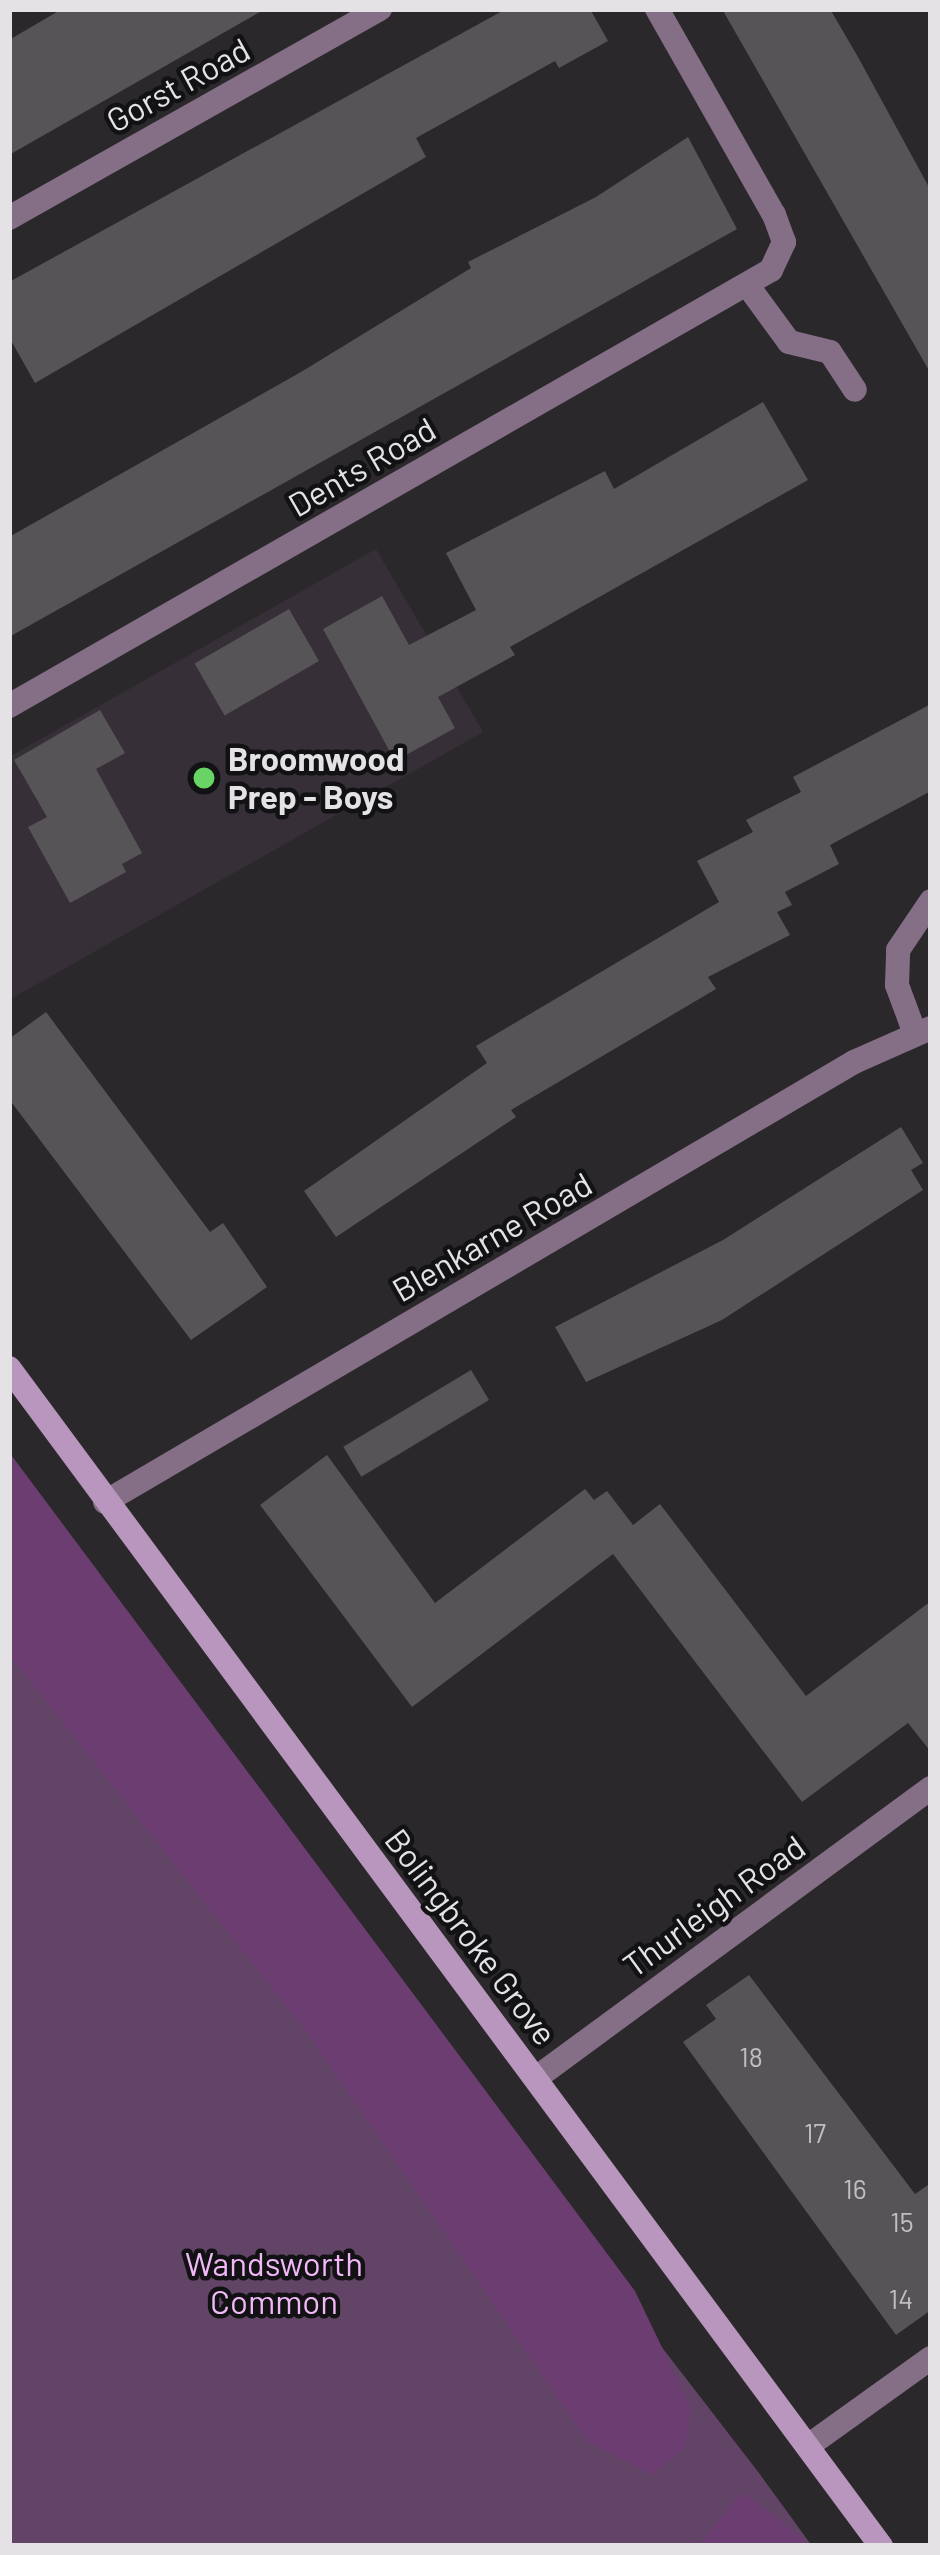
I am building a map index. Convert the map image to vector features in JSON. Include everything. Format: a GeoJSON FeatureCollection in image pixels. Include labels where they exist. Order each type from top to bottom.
{"type":"FeatureCollection","features":[{"type":"Feature","properties":{"kind":"main road","name":"Bolingbroke Grove"},"geometry":{"type":"LineString","coordinates":[[9,1368],[881,2546]]}},
{"type":"Feature","properties":{"kind":"street","name":"Gorst Road"},"geometry":{"type":"LineString","coordinates":[[9,218],[380,9]]}},
{"type":"Feature","properties":{"kind":"street"},"geometry":{"type":"LineString","coordinates":[[657,9],[784,242],[771,270],[748,286],[789,342],[830,352],[855,390]]}},
{"type":"Feature","properties":{"kind":"street","name":"Dents Road"},"geometry":{"type":"LineString","coordinates":[[9,706],[748,286]]}},
{"type":"Feature","properties":{"kind":"street","name":"Blenkarne Road"},"geometry":{"type":"LineString","coordinates":[[105,1502],[922,1030],[897,985],[898,950],[931,902]]}},
{"type":"Feature","properties":{"kind":"street","name":"Thurleigh Road"},"geometry":{"type":"LineString","coordinates":[[536,2078],[931,1788]]}},
{"type":"Feature","properties":{"kind":"street"},"geometry":{"type":"LineString","coordinates":[[808,2446],[931,2358]]}},
{"type":"Feature","properties":{"kind":"shaded area","name":"Broomwood Prep - Boys"},"geometry":{"type":"Polygon","coordinates":[[[376,549],[483,732],[9,1000],[9,757],[376,549]]]}},
{"type":"Feature","properties":{"kind":"shaded area"},"geometry":{"type":"Polygon","coordinates":[[[9,1452],[635,2291],[691,2408],[685,2448],[652,2475],[588,2442],[308,2034],[9,1654],[9,1452]]]}},
{"type":"Feature","properties":{"kind":"shaded area"},"geometry":{"type":"Polygon","coordinates":[[[741,2492],[782,2522],[812,2546],[699,2546],[741,2492]]]}},
{"type":"Feature","properties":{"kind":"green space","name":"Wandsworth Common"},"geometry":{"type":"Polygon","coordinates":[[[9,1502],[759,2473],[812,2546],[9,2546],[9,1502]]]}},
{"type":"Feature","properties":{"kind":"building"},"geometry":{"type":"Polygon","coordinates":[[[62,9],[265,9],[9,155],[9,40],[62,9]]]}},
{"type":"Feature","properties":{"kind":"building"},"geometry":{"type":"Polygon","coordinates":[[[506,9],[590,9],[608,41],[559,68],[555,61],[416,138],[426,157],[35,383],[9,337],[9,282],[506,9]]]}},
{"type":"Feature","properties":{"kind":"building"},"geometry":{"type":"Polygon","coordinates":[[[722,9],[830,9],[858,57],[931,191],[931,374],[722,9]]]}},
{"type":"Feature","properties":{"kind":"building"},"geometry":{"type":"Polygon","coordinates":[[[688,137],[737,229],[9,637],[9,537],[301,372],[471,268],[468,262],[596,197],[688,137]]]}},
{"type":"Feature","properties":{"kind":"building"},"geometry":{"type":"Polygon","coordinates":[[[763,402],[808,480],[510,647],[515,655],[438,697],[455,728],[395,761],[323,629],[382,596],[409,645],[476,610],[446,553],[605,471],[614,489],[763,402]]]}},
{"type":"Feature","properties":{"kind":"building"},"geometry":{"type":"Polygon","coordinates":[[[289,609],[319,661],[225,715],[195,664],[289,609]]]}},
{"type":"Feature","properties":{"kind":"building"},"geometry":{"type":"Polygon","coordinates":[[[931,704],[931,791],[830,845],[839,864],[785,892],[792,905],[777,912],[790,935],[708,977],[716,989],[511,1110],[516,1117],[336,1237],[304,1191],[487,1063],[476,1046],[719,902],[697,861],[753,832],[746,820],[801,792],[793,777],[931,704]]]}},
{"type":"Feature","properties":{"kind":"building"},"geometry":{"type":"Polygon","coordinates":[[[100,710],[125,753],[96,769],[142,853],[122,864],[126,872],[70,903],[28,827],[47,817],[14,760],[100,710]]]}},
{"type":"Feature","properties":{"kind":"building"},"geometry":{"type":"Polygon","coordinates":[[[46,1012],[210,1232],[223,1223],[267,1287],[191,1340],[9,1099],[9,1039],[46,1012]]]}},
{"type":"Feature","properties":{"kind":"building"},"geometry":{"type":"Polygon","coordinates":[[[901,1127],[923,1163],[911,1170],[923,1190],[722,1320],[586,1382],[555,1327],[723,1240],[901,1127]]]}},
{"type":"Feature","properties":{"kind":"building"},"geometry":{"type":"Polygon","coordinates":[[[471,1370],[489,1400],[361,1477],[343,1447],[471,1370]]]}},
{"type":"Feature","properties":{"kind":"building"},"geometry":{"type":"Polygon","coordinates":[[[327,1455],[435,1603],[585,1489],[594,1500],[607,1491],[633,1525],[660,1504],[806,1696],[931,1601],[931,1752],[908,1723],[802,1802],[613,1554],[412,1707],[260,1505],[327,1455]]]}},
{"type":"Feature","properties":{"kind":"building"},"geometry":{"type":"Polygon","coordinates":[[[749,1975],[915,2194],[931,2183],[931,2310],[896,2335],[683,2042],[716,2019],[706,2005],[749,1975]]]}},
{"type":"Feature","properties":{"kind":"place","name":"Broomwood Prep - Boys"},"geometry":{"type":"Point","coordinates":[204,778]}}]}
